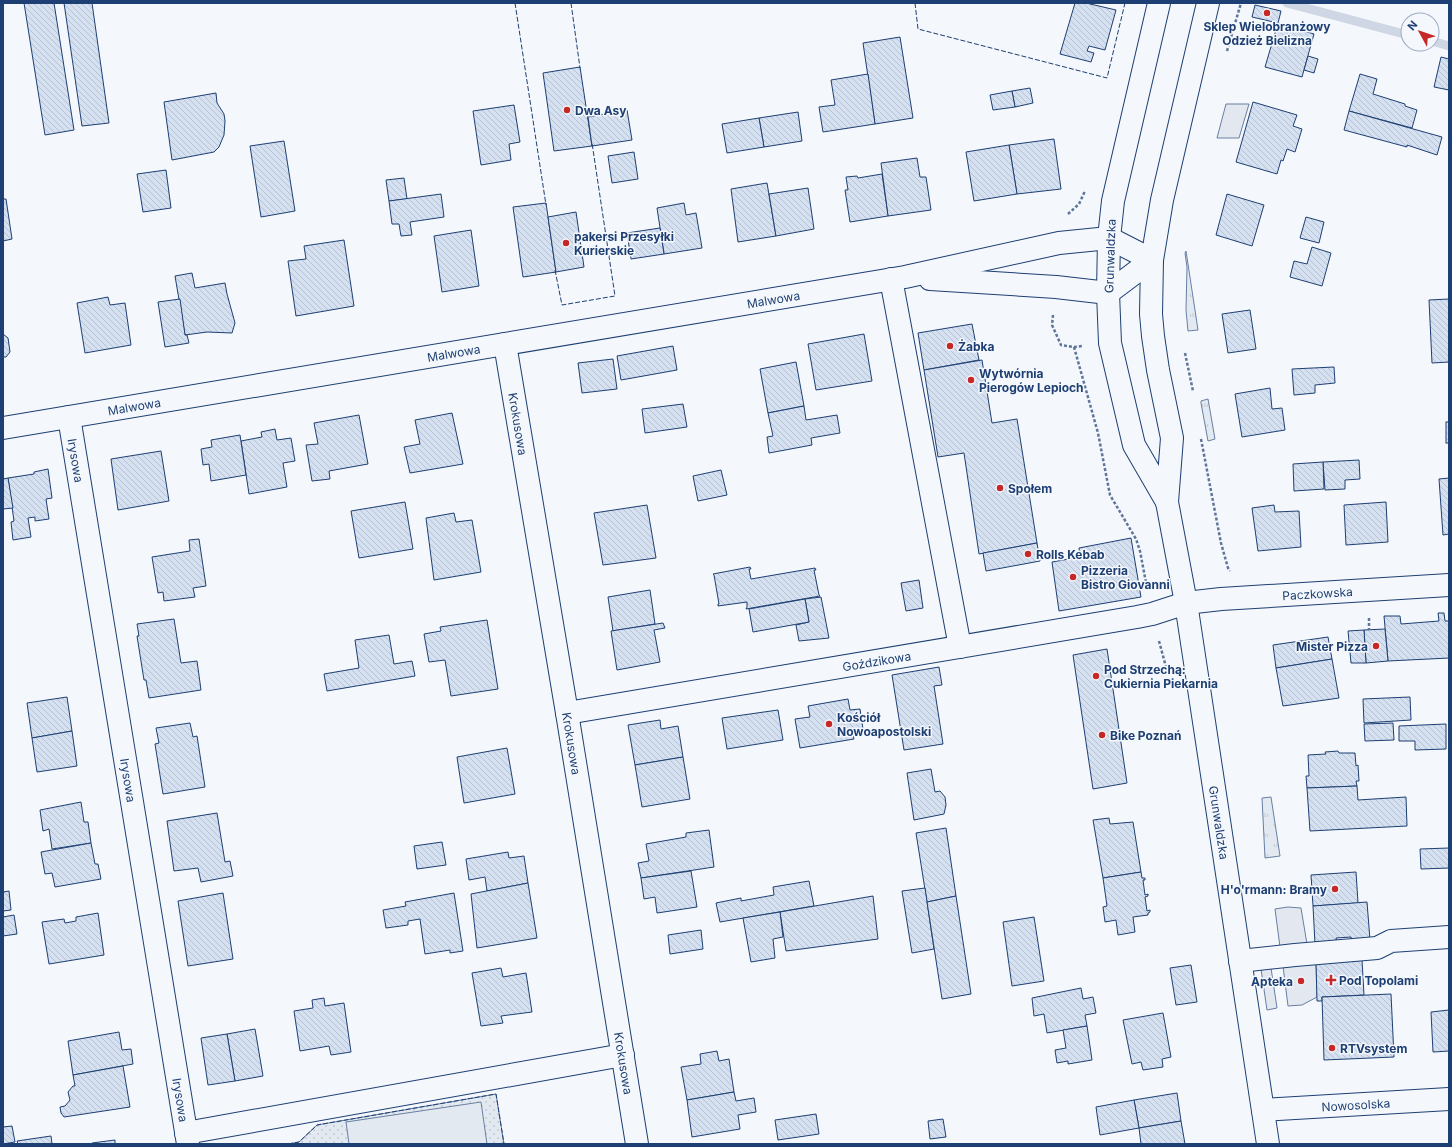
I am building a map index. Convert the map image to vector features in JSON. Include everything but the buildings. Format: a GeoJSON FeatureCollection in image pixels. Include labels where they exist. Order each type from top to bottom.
{"type":"FeatureCollection","features":[{"type":"Feature","properties":{"kind":"street","name":"Grunwaldzka"},"geometry":{"type":"LineString","coordinates":[[1159,3],[1112,202],[1109,238],[1108,293],[1110,343],[1134,445],[1167,502]]}},
{"type":"Feature","properties":{"kind":"street","name":"Grunwaldzka"},"geometry":{"type":"LineString","coordinates":[[1208,3],[1162,200],[1152,260],[1151,314],[1153,336],[1172,438],[1167,502],[1186,603],[1268,1144]]}},
{"type":"Feature","properties":{"kind":"street"},"geometry":{"type":"LineString","coordinates":[[1108,293],[1152,260],[1109,238]]}},
{"type":"Feature","properties":{"kind":"street","name":"Malwowa"},"geometry":{"type":"LineString","coordinates":[[3,428],[898,278],[1059,243],[1109,238]]}},
{"type":"Feature","properties":{"kind":"street"},"geometry":{"type":"LineString","coordinates":[[898,278],[960,647]]}},
{"type":"Feature","properties":{"kind":"street","name":"Malwowa"},"geometry":{"type":"LineString","coordinates":[[898,278],[1056,287],[1108,293]]}},
{"type":"Feature","properties":{"kind":"street","name":"Krokusowa"},"geometry":{"type":"LineString","coordinates":[[505,344],[637,1144]]}},
{"type":"Feature","properties":{"kind":"street","name":"Irysowa"},"geometry":{"type":"LineString","coordinates":[[69,417],[187,1139]]}},
{"type":"Feature","properties":{"kind":"street","name":"Paczkowska"},"geometry":{"type":"LineString","coordinates":[[1186,603],[1221,599],[1449,585]]}},
{"type":"Feature","properties":{"kind":"street","name":"Goździkowa"},"geometry":{"type":"LineString","coordinates":[[567,714],[1152,614],[1186,603]]}},
{"type":"Feature","properties":{"kind":"street"},"geometry":{"type":"LineString","coordinates":[[1240,961],[1377,948],[1391,941],[1449,937]]}},
{"type":"Feature","properties":{"kind":"street"},"geometry":{"type":"LineString","coordinates":[[187,1139],[623,1055]]}},
{"type":"Feature","properties":{"kind":"street","name":"Nowosolska"},"geometry":{"type":"LineString","coordinates":[[1262,1110],[1449,1099]]}},
{"type":"Feature","properties":{"kind":"path"},"geometry":{"type":"LineString","coordinates":[[1226,56],[1241,3]]}},
{"type":"Feature","properties":{"kind":"path"},"geometry":{"type":"LineString","coordinates":[[1074,347],[1098,433],[1110,495],[1136,539],[1140,551],[1147,589]]}},
{"type":"Feature","properties":{"kind":"path"},"geometry":{"type":"LineString","coordinates":[[1184,347],[1193,393]]}},
{"type":"Feature","properties":{"kind":"path"},"geometry":{"type":"LineString","coordinates":[[1200,433],[1221,543],[1228,568],[1232,572]]}},
{"type":"Feature","properties":{"kind":"green space"},"geometry":{"type":"Polygon","coordinates":[[[1186,251],[1198,330],[1188,331],[1186,310],[1186,251]]]}},
{"type":"Feature","properties":{"kind":"green space"},"geometry":{"type":"Polygon","coordinates":[[[1208,399],[1215,439],[1208,441],[1201,401],[1208,399]]]}},
{"type":"Feature","properties":{"kind":"green space"},"geometry":{"type":"Polygon","coordinates":[[[1271,797],[1280,856],[1265,858],[1262,798],[1271,797]]]}},
{"type":"Feature","properties":{"kind":"green space"},"geometry":{"type":"Polygon","coordinates":[[[496,1094],[504,1144],[288,1144],[299,1142],[317,1125],[496,1094]]]}},
{"type":"Feature","properties":{"kind":"green space"},"geometry":{"type":"Polygon","coordinates":[[[481,1102],[487,1144],[349,1144],[346,1122],[481,1102]]]}},
{"type":"Feature","properties":{"kind":"shaded area"},"geometry":{"type":"Polygon","coordinates":[[[1226,104],[1249,104],[1239,138],[1217,138],[1226,104]]]}},
{"type":"Feature","properties":{"kind":"shaded area"},"geometry":{"type":"Polygon","coordinates":[[[1288,907],[1301,908],[1307,944],[1280,947],[1275,909],[1288,907]]]}},
{"type":"Feature","properties":{"kind":"shaded area","name":"Apteka"},"geometry":{"type":"Polygon","coordinates":[[[1316,962],[1317,997],[1302,1005],[1288,1006],[1283,966],[1316,962]]]}},
{"type":"Feature","properties":{"kind":"shaded area","name":"Apteka"},"geometry":{"type":"Polygon","coordinates":[[[1271,968],[1277,1008],[1267,1010],[1261,969],[1271,968]]]}},
{"type":"Feature","properties":{"kind":"waterway"},"geometry":{"type":"LineString","coordinates":[[1287,3],[1400,33]]}},
{"type":"Feature","properties":{"kind":"waterway"},"geometry":{"type":"LineString","coordinates":[[1440,43],[1449,46]]}},
{"type":"Feature","properties":{"kind":"fence"},"geometry":{"type":"LineString","coordinates":[[515,3],[546,205]]}},
{"type":"Feature","properties":{"kind":"fence"},"geometry":{"type":"LineString","coordinates":[[571,3],[580,68]]}},
{"type":"Feature","properties":{"kind":"fence"},"geometry":{"type":"LineString","coordinates":[[915,3],[918,29],[1107,78],[1125,3]]}},
{"type":"Feature","properties":{"kind":"fence"},"geometry":{"type":"LineString","coordinates":[[555,270],[562,305],[615,296],[592,143]]}},
{"type":"Feature","properties":{"kind":"fence"},"geometry":{"type":"LineString","coordinates":[[288,1144],[299,1142],[317,1125],[496,1094],[504,1144]]}},
{"type":"Feature","properties":{"kind":"place","name":"Sklep Wielobranżowy Odzież Bielizna"},"geometry":{"type":"Point","coordinates":[1267,13]}},
{"type":"Feature","properties":{"kind":"place","name":"Dwa Asy"},"geometry":{"type":"Point","coordinates":[567,110]}},
{"type":"Feature","properties":{"kind":"place","name":"pakersi Przesyłki Kurierskie"},"geometry":{"type":"Point","coordinates":[566,243]}},
{"type":"Feature","properties":{"kind":"place","name":"Żabka"},"geometry":{"type":"Point","coordinates":[950,346]}},
{"type":"Feature","properties":{"kind":"place","name":"Wytwórnia Pierogów Lepioch"},"geometry":{"type":"Point","coordinates":[971,380]}},
{"type":"Feature","properties":{"kind":"place","name":"Społem"},"geometry":{"type":"Point","coordinates":[1000,488]}},
{"type":"Feature","properties":{"kind":"place","name":"Rolls Kebab"},"geometry":{"type":"Point","coordinates":[1028,554]}},
{"type":"Feature","properties":{"kind":"place","name":"Pizzeria Bistro Giovanni"},"geometry":{"type":"Point","coordinates":[1073,577]}},
{"type":"Feature","properties":{"kind":"place","name":"Mister Pizza"},"geometry":{"type":"Point","coordinates":[1376,646]}},
{"type":"Feature","properties":{"kind":"place","name":"Pod Strzechą: Cukiernia Piekarnia"},"geometry":{"type":"Point","coordinates":[1096,676]}},
{"type":"Feature","properties":{"kind":"place","name":"Kościół Nowoapostolski"},"geometry":{"type":"Point","coordinates":[829,724]}},
{"type":"Feature","properties":{"kind":"place","name":"Bike Poznań"},"geometry":{"type":"Point","coordinates":[1102,735]}},
{"type":"Feature","properties":{"kind":"place","name":"H'o'rmann: Bramy"},"geometry":{"type":"Point","coordinates":[1335,889]}},
{"type":"Feature","properties":{"kind":"place","name":"Pod Topolami"},"geometry":{"type":"Point","coordinates":[1331,980]}},
{"type":"Feature","properties":{"kind":"place","name":"Apteka"},"geometry":{"type":"Point","coordinates":[1301,981]}},
{"type":"Feature","properties":{"kind":"place","name":"RTVsystem"},"geometry":{"type":"Point","coordinates":[1332,1048]}}]}
